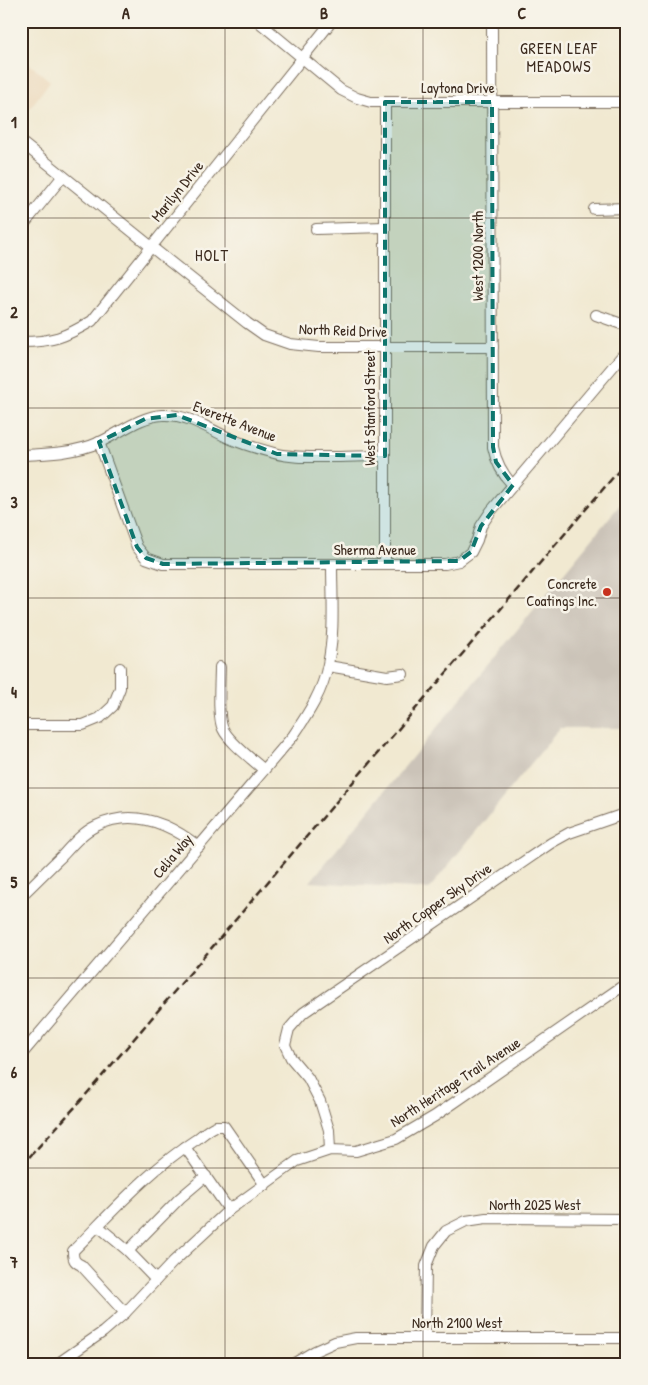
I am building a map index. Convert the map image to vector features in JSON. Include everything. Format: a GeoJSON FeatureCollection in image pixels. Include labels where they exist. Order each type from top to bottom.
{"type":"FeatureCollection","features":[{"type":"Feature","properties":{"kind":"street","name":"Marilyn Drive"},"geometry":{"type":"LineString","coordinates":[[21,342],[42,342],[58,338],[74,332],[92,321],[332,21]]}},
{"type":"Feature","properties":{"kind":"street","name":"West 1200 North"},"geometry":{"type":"LineString","coordinates":[[492,21],[493,448],[496,462],[513,485]]}},
{"type":"Feature","properties":{"kind":"street","name":"Laytona Drive"},"geometry":{"type":"LineString","coordinates":[[260,23],[341,90],[371,102],[627,102]]}},
{"type":"Feature","properties":{"kind":"street","name":"West Stanford Street"},"geometry":{"type":"LineString","coordinates":[[385,102],[385,564]]}},
{"type":"Feature","properties":{"kind":"street","name":"North Reid Drive"},"geometry":{"type":"LineString","coordinates":[[21,142],[247,323],[264,334],[290,344],[319,347],[492,347]]}},
{"type":"Feature","properties":{"kind":"street"},"geometry":{"type":"LineString","coordinates":[[21,228],[63,176]]}},
{"type":"Feature","properties":{"kind":"street"},"geometry":{"type":"LineString","coordinates":[[594,209],[627,208]]}},
{"type":"Feature","properties":{"kind":"street"},"geometry":{"type":"LineString","coordinates":[[316,229],[384,227]]}},
{"type":"Feature","properties":{"kind":"street"},"geometry":{"type":"LineString","coordinates":[[596,315],[627,326]]}},
{"type":"Feature","properties":{"kind":"street","name":"Sherma Avenue"},"geometry":{"type":"LineString","coordinates":[[99,442],[137,547],[146,558],[163,564],[445,564],[459,561],[471,552],[481,526],[491,511],[627,350]]}},
{"type":"Feature","properties":{"kind":"street","name":"Everette Avenue"},"geometry":{"type":"LineString","coordinates":[[21,455],[54,453],[77,449],[99,442],[145,419],[169,415],[190,419],[254,448],[277,454],[302,457],[385,456]]}},
{"type":"Feature","properties":{"kind":"street","name":"Celia Way"},"geometry":{"type":"LineString","coordinates":[[21,1055],[293,736],[309,713],[322,686],[328,666],[332,636],[332,564]]}},
{"type":"Feature","properties":{"kind":"street"},"geometry":{"type":"LineString","coordinates":[[328,666],[388,676],[403,674]]}},
{"type":"Feature","properties":{"kind":"street"},"geometry":{"type":"LineString","coordinates":[[220,667],[220,721],[223,730],[229,738],[264,770]]}},
{"type":"Feature","properties":{"kind":"street"},"geometry":{"type":"LineString","coordinates":[[21,725],[83,725],[100,718],[113,706],[120,688],[120,668]]}},
{"type":"Feature","properties":{"kind":"street","name":"North Copper Sky Drive"},"geometry":{"type":"LineString","coordinates":[[330,1150],[329,1130],[320,1101],[308,1078],[291,1058],[285,1045],[289,1030],[303,1013],[551,843],[569,833],[627,813]]}},
{"type":"Feature","properties":{"kind":"street"},"geometry":{"type":"LineString","coordinates":[[21,896],[81,837],[96,826],[115,819],[153,821],[172,828],[199,847]]}},
{"type":"Feature","properties":{"kind":"street","name":"North Heritage Trail Avenue"},"geometry":{"type":"LineString","coordinates":[[57,1364],[103,1332],[125,1313],[173,1262],[229,1210],[297,1161],[330,1150],[356,1151],[396,1139],[442,1111],[627,983]]}},
{"type":"Feature","properties":{"kind":"street"},"geometry":{"type":"LineString","coordinates":[[125,1313],[76,1263],[73,1258],[73,1251],[168,1160],[185,1146],[217,1126],[224,1126],[265,1185]]}},
{"type":"Feature","properties":{"kind":"street"},"geometry":{"type":"LineString","coordinates":[[185,1146],[229,1210]]}},
{"type":"Feature","properties":{"kind":"street"},"geometry":{"type":"LineString","coordinates":[[128,1251],[180,1198],[206,1176]]}},
{"type":"Feature","properties":{"kind":"street","name":"North 2025 West"},"geometry":{"type":"LineString","coordinates":[[425,1337],[426,1266],[434,1246],[446,1231],[466,1221],[486,1218],[627,1219]]}},
{"type":"Feature","properties":{"kind":"street"},"geometry":{"type":"LineString","coordinates":[[98,1226],[128,1251],[156,1280]]}},
{"type":"Feature","properties":{"kind":"street","name":"North 2100 West"},"geometry":{"type":"LineString","coordinates":[[292,1364],[335,1342],[356,1338],[627,1338]]}},
{"type":"Feature","properties":{"kind":"highlighted area"},"geometry":{"type":"Polygon","coordinates":[[[385,102],[492,102],[493,447],[496,462],[513,485],[481,526],[471,552],[459,561],[163,564],[146,558],[137,547],[99,442],[145,419],[177,415],[277,454],[385,456],[385,102]]]}},
{"type":"Feature","properties":{"kind":"shaded area"},"geometry":{"type":"Polygon","coordinates":[[[21,57],[50,81],[22,119],[21,125],[21,57]]]}},
{"type":"Feature","properties":{"kind":"shaded area"},"geometry":{"type":"Polygon","coordinates":[[[627,496],[627,728],[560,728],[429,889],[310,882],[627,496]]]}},
{"type":"Feature","properties":{"kind":"railway"},"geometry":{"type":"LineString","coordinates":[[21,1166],[127,1047],[627,461]]}},
{"type":"Feature","properties":{"kind":"place","name":"Concrete Coatings Inc."},"geometry":{"type":"Point","coordinates":[607,592]}},
{"type":"Feature","properties":{"kind":"district","name":"GREEN LEAF MEADOWS"},"geometry":{"type":"Point","coordinates":[559,57]}},
{"type":"Feature","properties":{"kind":"district","name":"HOLT"},"geometry":{"type":"Point","coordinates":[212,255]}}]}
